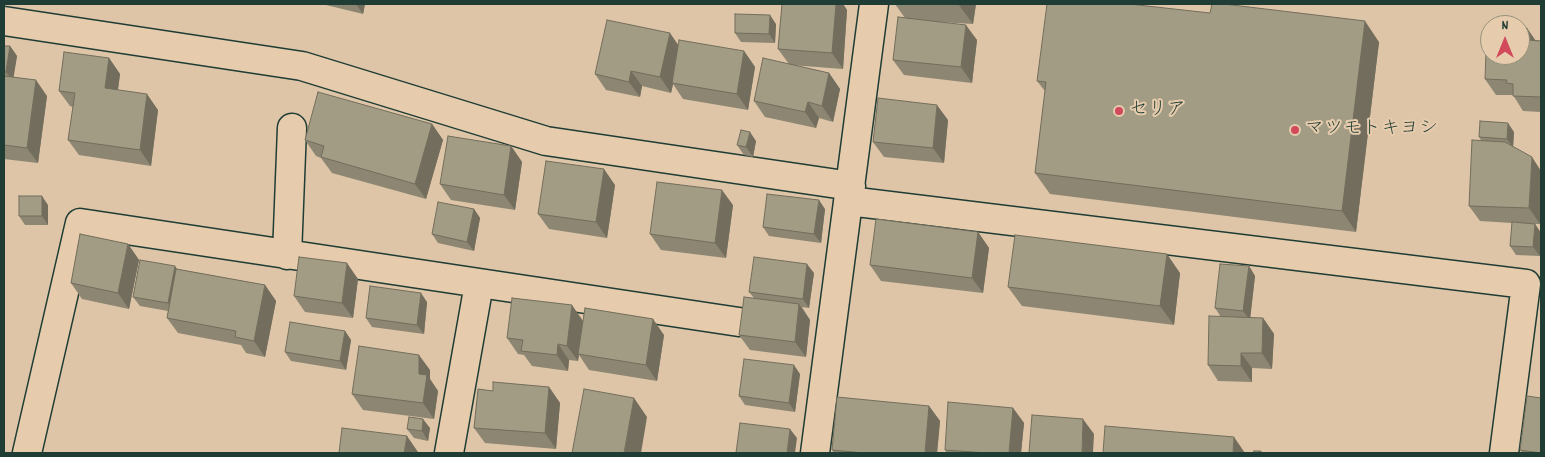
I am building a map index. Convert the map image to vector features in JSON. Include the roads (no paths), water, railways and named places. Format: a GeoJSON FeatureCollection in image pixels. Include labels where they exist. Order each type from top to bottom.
{"type":"FeatureCollection","features":[{"type":"Feature","properties":{"kind":"street"},"geometry":{"type":"LineString","coordinates":[[816,453],[874,4]]}},
{"type":"Feature","properties":{"kind":"street"},"geometry":{"type":"LineString","coordinates":[[4,21],[302,66],[546,142],[850,193],[1533,285],[1504,453]]}},
{"type":"Feature","properties":{"kind":"street"},"geometry":{"type":"LineString","coordinates":[[287,255],[292,128]]}},
{"type":"Feature","properties":{"kind":"street"},"geometry":{"type":"LineString","coordinates":[[27,453],[80,223],[740,322]]}},
{"type":"Feature","properties":{"kind":"street"},"geometry":{"type":"LineString","coordinates":[[449,453],[479,284]]}},
{"type":"Feature","properties":{"kind":"place","name":"セリア"},"geometry":{"type":"Point","coordinates":[1119,111]}},
{"type":"Feature","properties":{"kind":"place","name":"マツモトキヨシ"},"geometry":{"type":"Point","coordinates":[1295,130]}}]}
